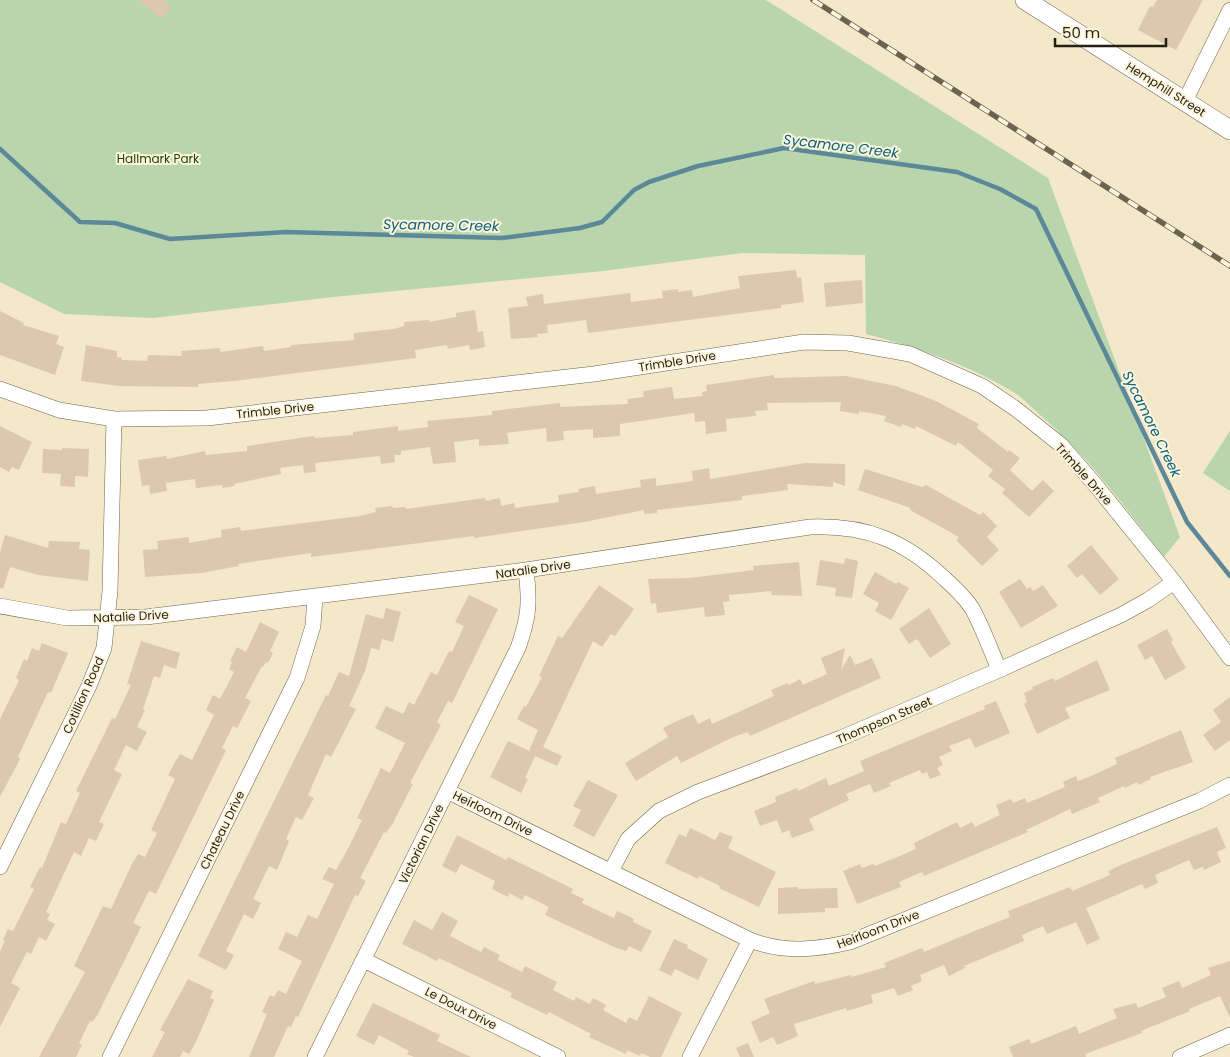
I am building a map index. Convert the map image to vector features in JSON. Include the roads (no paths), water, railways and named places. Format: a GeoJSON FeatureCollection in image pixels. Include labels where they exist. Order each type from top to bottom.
{"type":"FeatureCollection","features":[{"type":"Feature","properties":{"kind":"street","name":"Hemphill Street"},"geometry":{"type":"LineString","coordinates":[[1025,0],[1230,130]]}},
{"type":"Feature","properties":{"kind":"street"},"geometry":{"type":"LineString","coordinates":[[1184,101],[1230,10]]}},
{"type":"Feature","properties":{"kind":"street","name":"Trimble Drive"},"geometry":{"type":"LineString","coordinates":[[0,389],[59,410],[114,420],[207,418],[565,378],[804,342],[848,343],[910,354],[946,368],[982,386],[1016,409],[1060,445],[1098,488],[1174,582],[1230,658]]}},
{"type":"Feature","properties":{"kind":"street","name":"Cotillion Road"},"geometry":{"type":"LineString","coordinates":[[0,867],[89,686],[104,648],[108,619],[114,420]]}},
{"type":"Feature","properties":{"kind":"street","name":"Natalie Drive"},"geometry":{"type":"LineString","coordinates":[[0,606],[67,618],[108,619],[146,617],[526,570],[810,527],[840,526],[860,530],[910,550],[927,562],[957,590],[972,609],[999,670]]}},
{"type":"Feature","properties":{"kind":"street","name":"Victorian Drive"},"geometry":{"type":"LineString","coordinates":[[315,1057],[518,648],[527,622],[530,601],[526,570]]}},
{"type":"Feature","properties":{"kind":"street","name":"Thompson Street"},"geometry":{"type":"LineString","coordinates":[[611,871],[628,839],[659,811],[698,792],[842,738],[999,670],[1121,615],[1174,582]]}},
{"type":"Feature","properties":{"kind":"street","name":"Chateau Drive"},"geometry":{"type":"LineString","coordinates":[[110,1057],[297,678],[313,626],[315,597]]}},
{"type":"Feature","properties":{"kind":"street","name":"Heirloom Drive"},"geometry":{"type":"LineString","coordinates":[[447,791],[750,940],[761,944],[800,950],[824,948],[850,942],[1199,801],[1230,785]]}},
{"type":"Feature","properties":{"kind":"street"},"geometry":{"type":"LineString","coordinates":[[690,1057],[750,940]]}},
{"type":"Feature","properties":{"kind":"street","name":"Le Doux Drive"},"geometry":{"type":"LineString","coordinates":[[364,960],[558,1057]]}},
{"type":"Feature","properties":{"kind":"street"},"geometry":{"type":"LineString","coordinates":[[1180,1057],[1208,1051],[1230,1035]]}},
{"type":"Feature","properties":{"kind":"waterway","name":"Sycamore Creek"},"geometry":{"type":"LineString","coordinates":[[0,149],[80,222],[115,223],[170,239],[286,232],[502,238],[580,228],[602,222],[634,190],[649,182],[698,166],[784,148],[957,172],[1000,189],[1036,209],[1187,522],[1230,576]]}},
{"type":"Feature","properties":{"kind":"railway"},"geometry":{"type":"LineString","coordinates":[[813,0],[1230,266]]}},
{"type":"Feature","properties":{"kind":"park label","name":"Hallmark Park"},"geometry":{"type":"Point","coordinates":[158,158]}}]}
